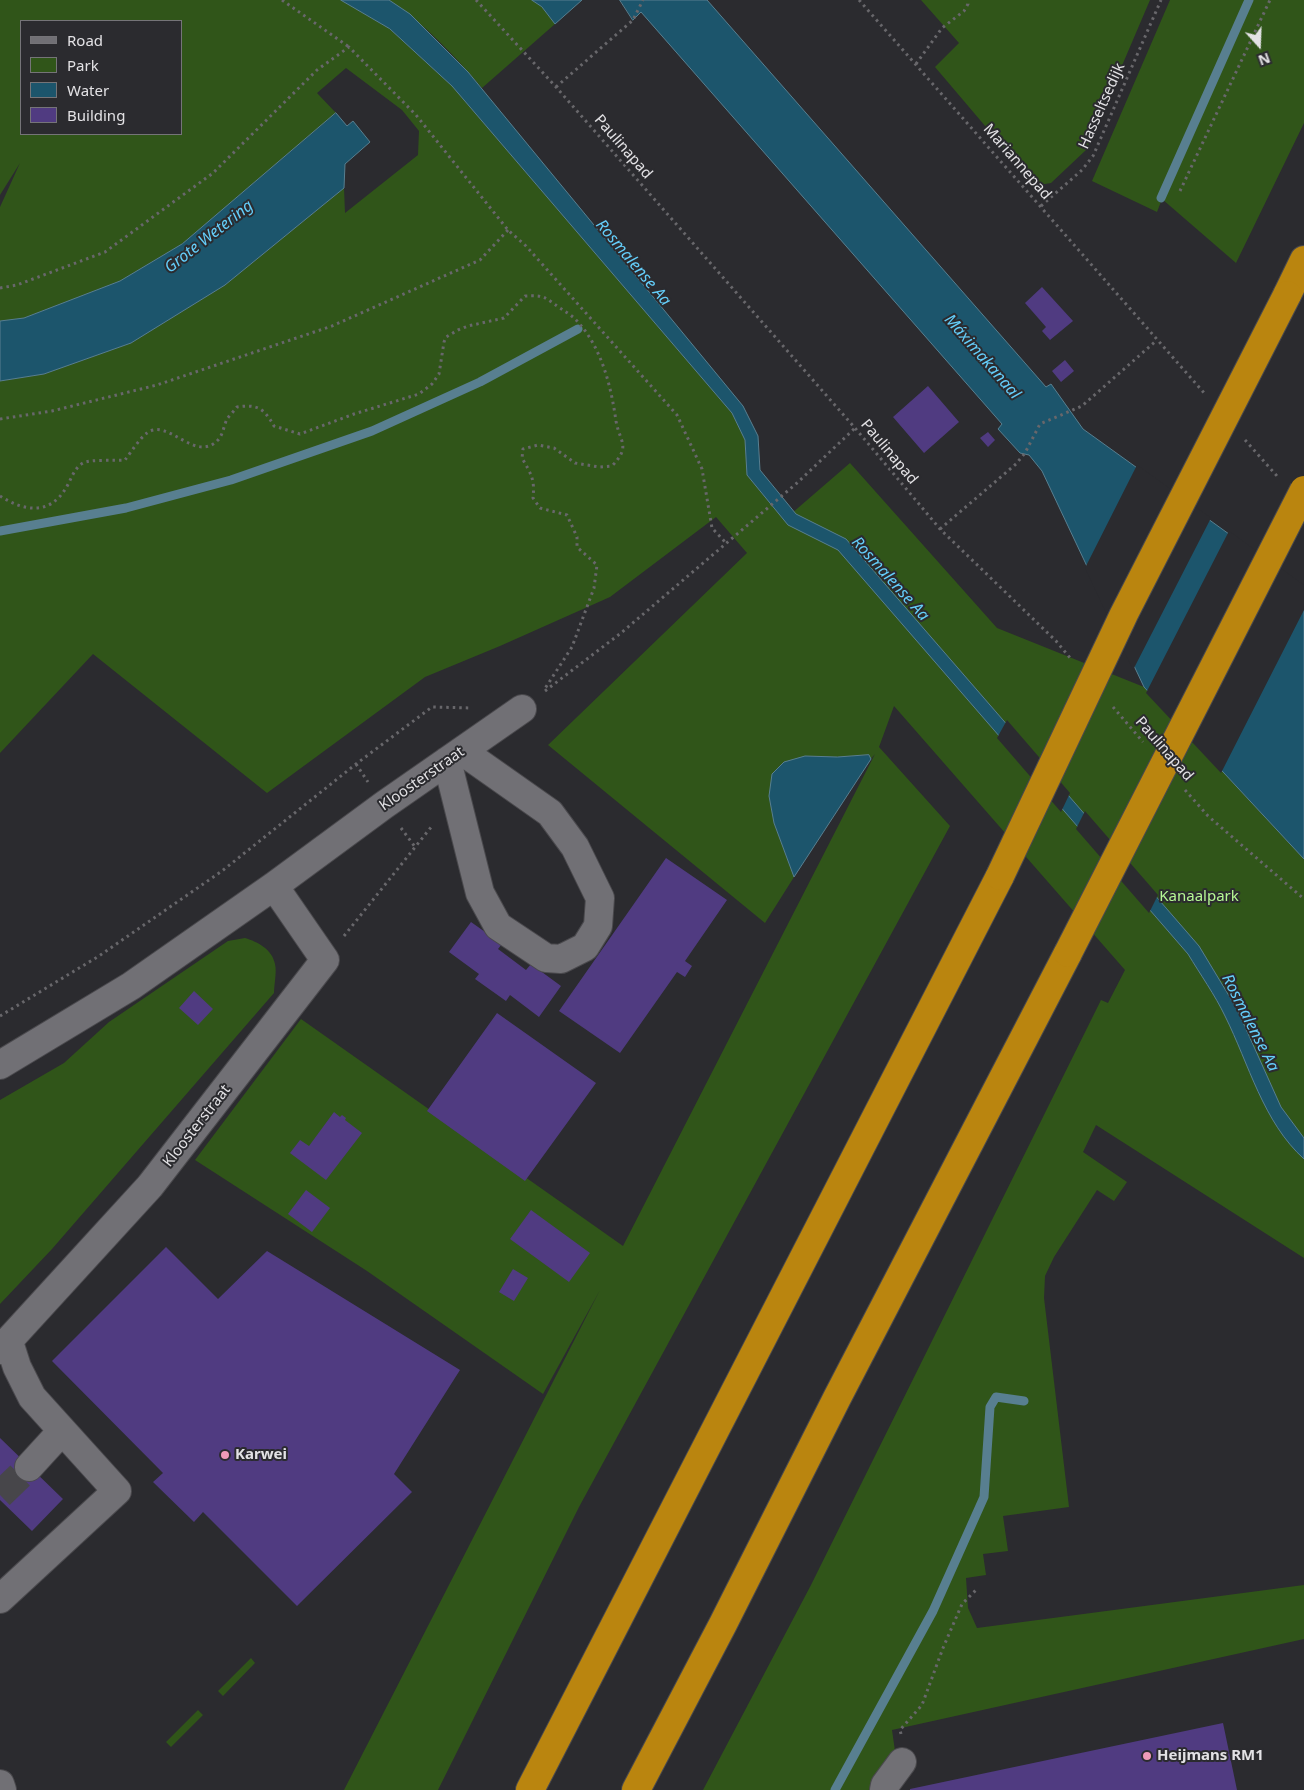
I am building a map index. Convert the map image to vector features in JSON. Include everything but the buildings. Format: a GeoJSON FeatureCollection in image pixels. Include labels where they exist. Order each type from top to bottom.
{"type":"FeatureCollection","features":[{"type":"Feature","properties":{"kind":"highway"},"geometry":{"type":"LineString","coordinates":[[530,1790],[1000,876],[1124,614],[1304,260]]}},
{"type":"Feature","properties":{"kind":"highway"},"geometry":{"type":"LineString","coordinates":[[636,1790],[723,1624],[841,1389],[1068,953],[1304,490]]}},
{"type":"Feature","properties":{"kind":"street","name":"Kloosterstraat"},"geometry":{"type":"LineString","coordinates":[[0,1065],[131,986],[531,702]]}},
{"type":"Feature","properties":{"kind":"street"},"geometry":{"type":"LineString","coordinates":[[455,756],[550,813],[576,847],[600,898],[598,926],[585,947],[561,959],[546,958],[498,926],[480,893],[455,756]]}},
{"type":"Feature","properties":{"kind":"street"},"geometry":{"type":"LineString","coordinates":[[274,886],[325,960]]}},
{"type":"Feature","properties":{"kind":"street","name":"Kloosterstraat"},"geometry":{"type":"LineString","coordinates":[[5,1346],[150,1186],[325,960]]}},
{"type":"Feature","properties":{"kind":"street"},"geometry":{"type":"LineString","coordinates":[[0,1599],[117,1491],[61,1432],[32,1397],[5,1346]]}},
{"type":"Feature","properties":{"kind":"street"},"geometry":{"type":"LineString","coordinates":[[28,1467],[61,1432]]}},
{"type":"Feature","properties":{"kind":"street"},"geometry":{"type":"LineString","coordinates":[[884,1790],[885,1785],[902,1762]]}},
{"type":"Feature","properties":{"kind":"street"},"geometry":{"type":"LineString","coordinates":[[0,1784],[2,1790]]}},
{"type":"Feature","properties":{"kind":"path"},"geometry":{"type":"LineString","coordinates":[[282,0],[349,47],[416,116],[508,230],[526,246],[677,415],[702,470],[712,528],[726,543]]}},
{"type":"Feature","properties":{"kind":"path","name":"Paulinapad"},"geometry":{"type":"LineString","coordinates":[[476,0],[556,87],[855,428],[940,529],[1056,641],[1075,663]]}},
{"type":"Feature","properties":{"kind":"path"},"geometry":{"type":"LineString","coordinates":[[556,87],[633,20],[643,0]]}},
{"type":"Feature","properties":{"kind":"path","name":"Mariannepad"},"geometry":{"type":"LineString","coordinates":[[860,0],[1157,340],[1082,406],[1040,424],[1025,453],[1016,464],[940,529]]}},
{"type":"Feature","properties":{"kind":"path"},"geometry":{"type":"LineString","coordinates":[[916,64],[942,28],[964,11],[968,4],[967,0]]}},
{"type":"Feature","properties":{"kind":"path","name":"Hasseltsedijk"},"geometry":{"type":"LineString","coordinates":[[1040,206],[1082,170],[1093,156],[1161,0]]}},
{"type":"Feature","properties":{"kind":"path"},"geometry":{"type":"LineString","coordinates":[[1180,191],[1270,0]]}},
{"type":"Feature","properties":{"kind":"path"},"geometry":{"type":"LineString","coordinates":[[0,288],[17,285],[105,252],[213,173],[317,70],[349,47]]}},
{"type":"Feature","properties":{"kind":"path"},"geometry":{"type":"LineString","coordinates":[[0,419],[52,411],[157,385],[332,326],[480,260],[508,230]]}},
{"type":"Feature","properties":{"kind":"path"},"geometry":{"type":"LineString","coordinates":[[0,496],[14,504],[27,508],[34,509],[48,505],[57,500],[65,490],[78,466],[85,461],[125,460],[148,432],[157,429],[194,446],[202,447],[212,444],[219,439],[228,418],[237,407],[250,405],[261,409],[274,426],[300,434],[354,414],[419,394],[432,384],[439,374],[446,337],[468,326],[504,318],[525,296],[542,295],[577,321],[594,344],[612,393],[616,424],[623,444],[622,456],[612,466],[598,467],[575,463],[554,448],[538,445],[523,449],[522,458],[532,476],[534,485],[533,498],[540,508],[567,515],[577,538],[577,547],[597,565],[594,588],[572,647],[531,702]]}},
{"type":"Feature","properties":{"kind":"path"},"geometry":{"type":"LineString","coordinates":[[531,702],[621,633],[797,483],[855,428]]}},
{"type":"Feature","properties":{"kind":"path"},"geometry":{"type":"LineString","coordinates":[[0,1016],[99,956],[222,870],[356,764],[432,707],[472,708]]}},
{"type":"Feature","properties":{"kind":"path","name":"Paulinapad"},"geometry":{"type":"LineString","coordinates":[[1113,707],[1144,743]]}},
{"type":"Feature","properties":{"kind":"path","name":"Paulinapad"},"geometry":{"type":"LineString","coordinates":[[1182,787],[1208,816],[1304,899]]}},
{"type":"Feature","properties":{"kind":"path"},"geometry":{"type":"LineString","coordinates":[[325,960],[415,847]]}},
{"type":"Feature","properties":{"kind":"path"},"geometry":{"type":"LineString","coordinates":[[902,1762],[900,1730],[922,1705],[962,1604],[977,1589]]}},
{"type":"Feature","properties":{"kind":"green space","name":"Kanaalpark"},"geometry":{"type":"Polygon","coordinates":[[[0,0],[341,0],[390,29],[452,86],[732,413],[745,440],[747,475],[784,520],[850,463],[997,628],[1144,687],[1304,859],[1304,1258],[1096,1125],[1083,1152],[1127,1182],[1114,1201],[1097,1190],[1054,1257],[1045,1276],[1044,1298],[1069,1507],[1003,1516],[1008,1551],[983,1554],[986,1575],[966,1578],[968,1608],[977,1628],[1304,1585],[1304,1639],[892,1730],[895,1751],[873,1790],[703,1790],[811,1585],[1101,1000],[1108,1003],[1125,970],[894,706],[879,747],[950,826],[579,1507],[438,1790],[344,1790],[600,1290],[543,1394],[367,1271],[195,1160],[301,1019],[623,1246],[875,754],[871,759],[869,755],[805,756],[769,796],[774,823],[794,877],[765,923],[548,745],[747,553],[716,517],[610,597],[425,677],[267,793],[93,654],[0,753],[0,381],[44,374],[131,343],[225,285],[344,188],[345,213],[418,155],[419,131],[402,110],[346,68],[317,93],[336,113],[182,244],[120,281],[24,318],[0,321],[0,207],[20,163],[0,195],[0,0]]]}},
{"type":"Feature","properties":{"kind":"green space"},"geometry":{"type":"Polygon","coordinates":[[[389,0],[532,0],[542,7],[555,24],[482,88],[438,41],[389,0]]]}},
{"type":"Feature","properties":{"kind":"green space"},"geometry":{"type":"Polygon","coordinates":[[[921,0],[1150,0],[1086,150],[1051,183],[1039,185],[1031,180],[935,67],[959,43],[921,0]]]}},
{"type":"Feature","properties":{"kind":"green space"},"geometry":{"type":"Polygon","coordinates":[[[1170,0],[1304,0],[1304,123],[1236,263],[1162,199],[1157,212],[1092,181],[1170,0]]]}},
{"type":"Feature","properties":{"kind":"green space"},"geometry":{"type":"Polygon","coordinates":[[[245,938],[264,947],[271,954],[276,971],[274,993],[52,1249],[0,1304],[0,1100],[64,1063],[109,1022],[228,941],[245,938]]]}},
{"type":"Feature","properties":{"kind":"green space"},"geometry":{"type":"Polygon","coordinates":[[[251,1658],[255,1663],[223,1696],[218,1691],[251,1658]]]}},
{"type":"Feature","properties":{"kind":"green space"},"geometry":{"type":"Polygon","coordinates":[[[198,1710],[203,1715],[171,1747],[166,1742],[198,1710]]]}},
{"type":"Feature","properties":{"kind":"water"},"geometry":{"type":"Polygon","coordinates":[[[341,0],[389,0],[410,14],[468,72],[743,406],[758,436],[760,470],[796,514],[846,539],[1199,946],[1237,1009],[1281,1107],[1304,1138],[1304,1159],[1290,1144],[1267,1110],[1221,1008],[1188,954],[838,550],[788,525],[747,475],[745,440],[732,413],[452,86],[390,29],[341,0]]]}},
{"type":"Feature","properties":{"kind":"water"},"geometry":{"type":"Polygon","coordinates":[[[532,0],[582,0],[555,24],[542,7],[532,0]]]}},
{"type":"Feature","properties":{"kind":"water","name":"Máximakanaal"},"geometry":{"type":"Polygon","coordinates":[[[620,0],[707,0],[1046,387],[1051,384],[1083,429],[1304,588],[1304,859],[1144,687],[1042,471],[1029,455],[1020,453],[998,429],[1002,424],[641,12],[633,20],[620,0]]]}},
{"type":"Feature","properties":{"kind":"water","name":"Grote Wetering"},"geometry":{"type":"Polygon","coordinates":[[[336,113],[347,126],[353,121],[370,142],[345,164],[344,188],[225,285],[131,343],[44,374],[0,381],[0,321],[24,318],[120,281],[182,244],[336,113]]]}},
{"type":"Feature","properties":{"kind":"water"},"geometry":{"type":"Polygon","coordinates":[[[869,755],[871,759],[794,877],[774,823],[769,796],[772,774],[784,762],[805,756],[869,755]]]}},
{"type":"Feature","properties":{"kind":"pier"},"geometry":{"type":"Polygon","coordinates":[[[1137,465],[1211,518],[1133,670],[1085,568],[1137,465]]]}},
{"type":"Feature","properties":{"kind":"pier"},"geometry":{"type":"Polygon","coordinates":[[[1229,531],[1304,585],[1304,610],[1221,773],[1146,693],[1229,531]]]}},
{"type":"Feature","properties":{"kind":"pier"},"geometry":{"type":"Polygon","coordinates":[[[1007,720],[1070,793],[1061,812],[997,738],[1007,720]]]}},
{"type":"Feature","properties":{"kind":"pier"},"geometry":{"type":"Polygon","coordinates":[[[1085,811],[1158,895],[1149,913],[1076,829],[1085,811]]]}},
{"type":"Feature","properties":{"kind":"waterway"},"geometry":{"type":"LineString","coordinates":[[1161,198],[1249,0]]}},
{"type":"Feature","properties":{"kind":"waterway"},"geometry":{"type":"LineString","coordinates":[[0,531],[126,508],[231,480],[372,431],[480,382],[578,329]]}},
{"type":"Feature","properties":{"kind":"waterway"},"geometry":{"type":"LineString","coordinates":[[835,1790],[933,1611],[984,1497],[990,1407],[996,1397],[1024,1401]]}},
{"type":"Feature","properties":{"kind":"tunnel"},"geometry":{"type":"LineString","coordinates":[[0,1495],[29,1467]]}},
{"type":"Feature","properties":{"kind":"place","name":"Karwei"},"geometry":{"type":"Point","coordinates":[225,1455]}},
{"type":"Feature","properties":{"kind":"place","name":"Heijmans RM1"},"geometry":{"type":"Point","coordinates":[1147,1756]}},
{"type":"Feature","properties":{"kind":"water label","name":"Rosmalense Aa"},"geometry":{"type":"Point","coordinates":[633,263]}},
{"type":"Feature","properties":{"kind":"water label","name":"Rosmalense Aa"},"geometry":{"type":"Point","coordinates":[890,579]}},
{"type":"Feature","properties":{"kind":"water label","name":"Rosmalense Aa"},"geometry":{"type":"Point","coordinates":[1250,1023]}}]}
